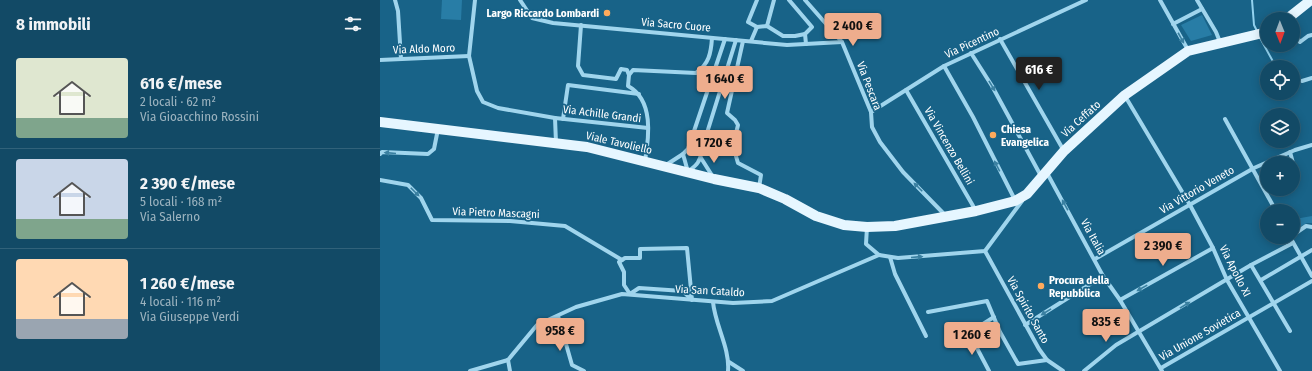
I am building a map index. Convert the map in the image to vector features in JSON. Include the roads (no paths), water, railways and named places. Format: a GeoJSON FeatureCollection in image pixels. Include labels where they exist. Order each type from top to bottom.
{"type":"FeatureCollection","features":[{"type":"Feature","properties":{"kind":"main road"},"geometry":{"type":"LineString","coordinates":[[1296,12],[1311,0]]}},
{"type":"Feature","properties":{"kind":"main road","name":"Via Ceffato"},"geometry":{"type":"LineString","coordinates":[[867,227],[894,226],[976,210],[1015,200],[1027,194],[1064,151],[1125,95],[1188,51],[1220,42],[1260,35]]}},
{"type":"Feature","properties":{"kind":"main road","name":"Viale Tavoliello"},"geometry":{"type":"LineString","coordinates":[[380,122],[587,147],[714,179],[759,188],[785,199],[816,216],[844,225],[867,227]]}},
{"type":"Feature","properties":{"kind":"street"},"geometry":{"type":"LineString","coordinates":[[395,0],[398,11],[402,59]]}},
{"type":"Feature","properties":{"kind":"street"},"geometry":{"type":"LineString","coordinates":[[469,56],[475,0]]}},
{"type":"Feature","properties":{"kind":"street","name":"Via Sacro Cuore"},"geometry":{"type":"LineString","coordinates":[[520,0],[532,18],[581,26],[787,45],[842,42]]}},
{"type":"Feature","properties":{"kind":"street"},"geometry":{"type":"LineString","coordinates":[[756,0],[748,22],[757,27],[767,26],[783,36],[805,34],[812,27],[789,0]]}},
{"type":"Feature","properties":{"kind":"street"},"geometry":{"type":"LineString","coordinates":[[767,26],[774,0]]}},
{"type":"Feature","properties":{"kind":"street","name":"Via Pescara"},"geometry":{"type":"LineString","coordinates":[[805,0],[842,42],[871,112],[872,127],[886,151],[903,172],[945,216]]}},
{"type":"Feature","properties":{"kind":"street","name":"Via Picentino"},"geometry":{"type":"LineString","coordinates":[[871,112],[944,66],[1086,0]]}},
{"type":"Feature","properties":{"kind":"street"},"geometry":{"type":"LineString","coordinates":[[1160,0],[1188,51]]}},
{"type":"Feature","properties":{"kind":"street"},"geometry":{"type":"LineString","coordinates":[[1197,0],[1216,32],[1220,42]]}},
{"type":"Feature","properties":{"kind":"street"},"geometry":{"type":"LineString","coordinates":[[1173,24],[1202,9]]}},
{"type":"Feature","properties":{"kind":"street"},"geometry":{"type":"LineString","coordinates":[[581,26],[578,66],[583,75],[616,79],[621,69],[627,70],[629,75],[628,86],[640,94],[646,109],[648,128],[645,162]]}},
{"type":"Feature","properties":{"kind":"street"},"geometry":{"type":"LineString","coordinates":[[751,41],[757,27]]}},
{"type":"Feature","properties":{"kind":"street"},"geometry":{"type":"LineString","coordinates":[[805,34],[806,44]]}},
{"type":"Feature","properties":{"kind":"street"},"geometry":{"type":"LineString","coordinates":[[1300,42],[1312,35]]}},
{"type":"Feature","properties":{"kind":"street"},"geometry":{"type":"LineString","coordinates":[[629,75],[633,70],[696,73],[704,67],[710,55],[712,38]]}},
{"type":"Feature","properties":{"kind":"street"},"geometry":{"type":"LineString","coordinates":[[664,166],[684,154],[688,149],[725,39]]}},
{"type":"Feature","properties":{"kind":"street"},"geometry":{"type":"LineString","coordinates":[[1000,39],[1064,151]]}},
{"type":"Feature","properties":{"kind":"street"},"geometry":{"type":"LineString","coordinates":[[714,179],[701,158],[701,152],[736,40]]}},
{"type":"Feature","properties":{"kind":"street"},"geometry":{"type":"LineString","coordinates":[[743,41],[727,113],[738,125],[733,146],[738,163],[761,175],[759,188]]}},
{"type":"Feature","properties":{"kind":"street","name":"Via Italia"},"geometry":{"type":"LineString","coordinates":[[971,53],[1095,259],[1103,276],[1120,300],[1162,370]]}},
{"type":"Feature","properties":{"kind":"street","name":"Via Aldo Moro"},"geometry":{"type":"LineString","coordinates":[[380,60],[469,56]]}},
{"type":"Feature","properties":{"kind":"street","name":"Via Achille Grandi"},"geometry":{"type":"LineString","coordinates":[[469,56],[478,90],[483,102],[498,108],[555,118],[648,128]]}},
{"type":"Feature","properties":{"kind":"street"},"geometry":{"type":"LineString","coordinates":[[944,66],[973,117],[1015,200]]}},
{"type":"Feature","properties":{"kind":"street"},"geometry":{"type":"LineString","coordinates":[[1302,81],[1312,78]]}},
{"type":"Feature","properties":{"kind":"street"},"geometry":{"type":"LineString","coordinates":[[563,119],[568,85],[640,94]]}},
{"type":"Feature","properties":{"kind":"street","name":"Via Vincenzo Bellini"},"geometry":{"type":"LineString","coordinates":[[906,90],[976,210]]}},
{"type":"Feature","properties":{"kind":"street","name":"Via Apollo XI"},"geometry":{"type":"LineString","coordinates":[[1125,95],[1190,205],[1213,248],[1227,280],[1249,316],[1278,370]]}},
{"type":"Feature","properties":{"kind":"street"},"geometry":{"type":"LineString","coordinates":[[555,118],[556,143]]}},
{"type":"Feature","properties":{"kind":"street"},"geometry":{"type":"LineString","coordinates":[[1225,119],[1254,168],[1272,204]]}},
{"type":"Feature","properties":{"kind":"street"},"geometry":{"type":"LineString","coordinates":[[380,154],[382,152],[428,154],[434,150],[438,128]]}},
{"type":"Feature","properties":{"kind":"street","name":"Via Vittorio Veneto"},"geometry":{"type":"LineString","coordinates":[[1095,259],[1254,168],[1290,152],[1312,145]]}},
{"type":"Feature","properties":{"kind":"street"},"geometry":{"type":"LineString","coordinates":[[1290,152],[1291,156]]}},
{"type":"Feature","properties":{"kind":"street"},"geometry":{"type":"LineString","coordinates":[[684,154],[688,172],[701,158]]}},
{"type":"Feature","properties":{"kind":"street","name":"Via Pietro Mascagni"},"geometry":{"type":"LineString","coordinates":[[380,180],[408,185],[421,198],[432,220],[510,221],[565,226],[622,260]]}},
{"type":"Feature","properties":{"kind":"street"},"geometry":{"type":"LineString","coordinates":[[867,227],[866,244],[879,255],[898,258],[986,251],[1027,194]]}},
{"type":"Feature","properties":{"kind":"street"},"geometry":{"type":"LineString","coordinates":[[1300,230],[1306,226],[1312,227]]}},
{"type":"Feature","properties":{"kind":"street"},"geometry":{"type":"LineString","coordinates":[[1084,371],[1116,345],[1251,265],[1291,244]]}},
{"type":"Feature","properties":{"kind":"street"},"geometry":{"type":"LineString","coordinates":[[1294,244],[1312,276]]}},
{"type":"Feature","properties":{"kind":"street"},"geometry":{"type":"LineString","coordinates":[[688,248],[692,300],[683,291],[639,288],[630,294],[624,285],[624,272],[619,262],[624,258],[640,258],[640,249],[688,248]]}},
{"type":"Feature","properties":{"kind":"street"},"geometry":{"type":"LineString","coordinates":[[1120,300],[1213,248]]}},
{"type":"Feature","properties":{"kind":"street"},"geometry":{"type":"LineString","coordinates":[[1261,280],[1312,250]]}},
{"type":"Feature","properties":{"kind":"street","name":"Via Spirito Santo"},"geometry":{"type":"LineString","coordinates":[[986,251],[1024,325],[1047,360],[1062,371]]}},
{"type":"Feature","properties":{"kind":"street","name":"Via San Cataldo"},"geometry":{"type":"LineString","coordinates":[[508,360],[537,325],[576,307],[622,294],[733,303],[772,300],[879,255]]}},
{"type":"Feature","properties":{"kind":"street"},"geometry":{"type":"LineString","coordinates":[[890,257],[895,274],[926,336]]}},
{"type":"Feature","properties":{"kind":"street"},"geometry":{"type":"LineString","coordinates":[[1251,265],[1275,302],[1290,331]]}},
{"type":"Feature","properties":{"kind":"street"},"geometry":{"type":"LineString","coordinates":[[1024,325],[1103,276]]}},
{"type":"Feature","properties":{"kind":"street","name":"Via Unione Sovietica"},"geometry":{"type":"LineString","coordinates":[[1162,370],[1249,316],[1312,281]]}},
{"type":"Feature","properties":{"kind":"street"},"geometry":{"type":"LineString","coordinates":[[928,312],[987,301],[994,318],[1018,364],[1047,360]]}},
{"type":"Feature","properties":{"kind":"street"},"geometry":{"type":"LineString","coordinates":[[713,302],[714,313],[729,362],[728,371]]}},
{"type":"Feature","properties":{"kind":"street"},"geometry":{"type":"LineString","coordinates":[[558,316],[572,364],[584,371]]}},
{"type":"Feature","properties":{"kind":"street"},"geometry":{"type":"LineString","coordinates":[[953,343],[994,318]]}},
{"type":"Feature","properties":{"kind":"street"},"geometry":{"type":"LineString","coordinates":[[969,333],[989,371]]}},
{"type":"Feature","properties":{"kind":"street"},"geometry":{"type":"LineString","coordinates":[[470,371],[508,360],[510,371]]}},
{"type":"Feature","properties":{"kind":"street"},"geometry":{"type":"LineString","coordinates":[[729,362],[743,371]]}},
{"type":"Feature","properties":{"kind":"waterway"},"geometry":{"type":"LineString","coordinates":[[1252,0],[1254,25],[1257,31]]}},
{"type":"Feature","properties":{"kind":"waterway"},"geometry":{"type":"LineString","coordinates":[[1259,36],[1272,60]]}},
{"type":"Feature","properties":{"kind":"place","name":"Largo Riccardo Lombardi"},"geometry":{"type":"Point","coordinates":[607,13]}},
{"type":"Feature","properties":{"kind":"place","name":"Chiesa Evangelica"},"geometry":{"type":"Point","coordinates":[993,135]}},
{"type":"Feature","properties":{"kind":"place","name":"Procura della Repubblica"},"geometry":{"type":"Point","coordinates":[1041,286]}}]}
